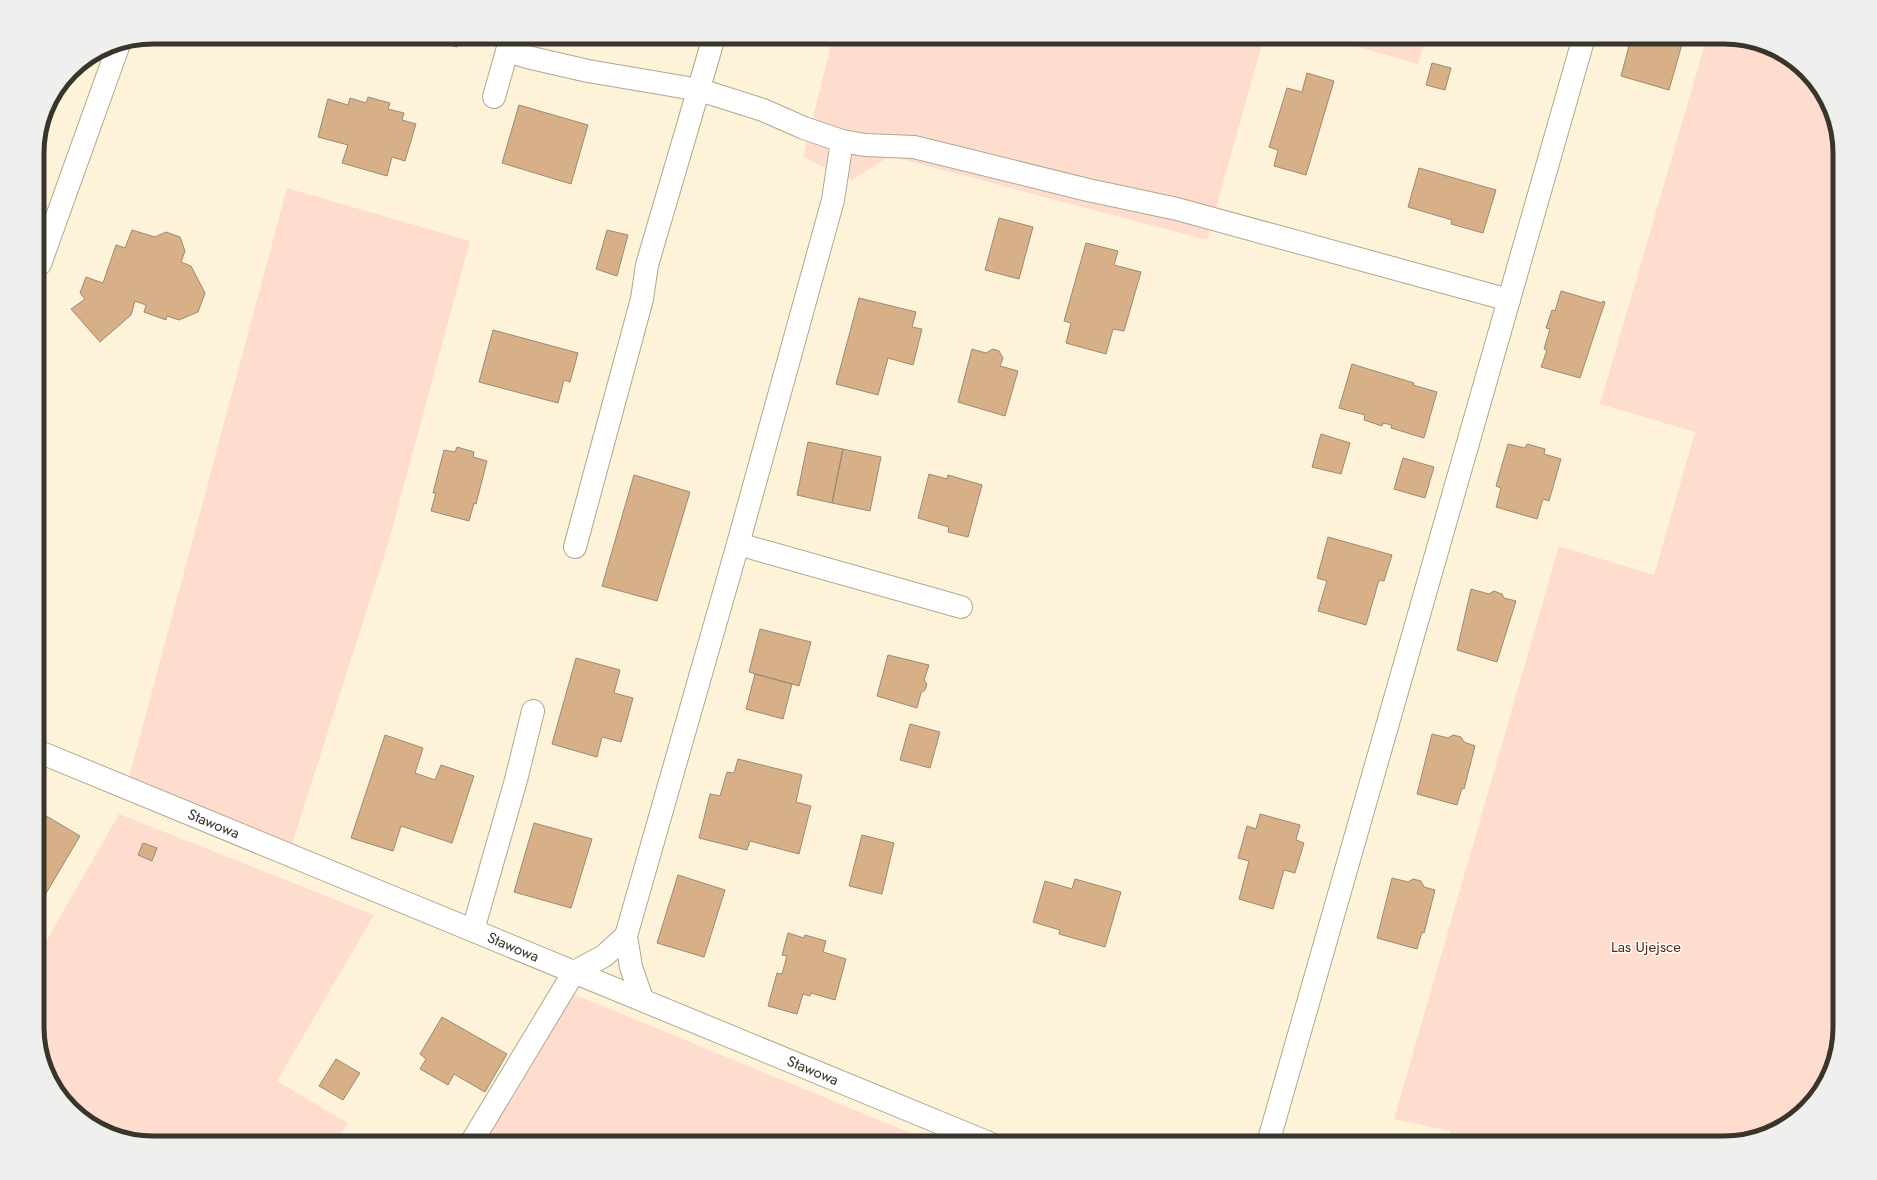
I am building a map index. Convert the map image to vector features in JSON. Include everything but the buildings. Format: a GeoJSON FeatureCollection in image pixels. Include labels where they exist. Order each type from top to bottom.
{"type":"FeatureCollection","features":[{"type":"Feature","properties":{"kind":"street"},"geometry":{"type":"LineString","coordinates":[[494,97],[509,44],[527,57],[588,71],[700,90],[763,110],[804,128],[842,140],[865,145],[914,147],[1088,190],[1177,209],[1510,300]]}},
{"type":"Feature","properties":{"kind":"street"},"geometry":{"type":"LineString","coordinates":[[575,547],[642,299],[647,265],[685,134],[700,90],[712,44]]}},
{"type":"Feature","properties":{"kind":"street"},"geometry":{"type":"LineString","coordinates":[[1270,1136],[1582,44]]}},
{"type":"Feature","properties":{"kind":"street"},"geometry":{"type":"LineString","coordinates":[[44,253],[117,51]]}},
{"type":"Feature","properties":{"kind":"street"},"geometry":{"type":"LineString","coordinates":[[642,999],[631,967],[626,936],[738,544],[833,200],[842,140]]}},
{"type":"Feature","properties":{"kind":"street"},"geometry":{"type":"LineString","coordinates":[[738,544],[961,608]]}},
{"type":"Feature","properties":{"kind":"street"},"geometry":{"type":"LineString","coordinates":[[473,930],[512,795],[533,711]]}},
{"type":"Feature","properties":{"kind":"street","name":"Stawowa"},"geometry":{"type":"LineString","coordinates":[[44,754],[972,1136]]}},
{"type":"Feature","properties":{"kind":"street"},"geometry":{"type":"LineString","coordinates":[[475,1136],[574,972],[604,956],[626,936]]}},
{"type":"Feature","properties":{"kind":"green space"},"geometry":{"type":"Polygon","coordinates":[[[831,44],[1262,44],[1207,240],[890,156],[852,180],[803,157],[831,44]]]}},
{"type":"Feature","properties":{"kind":"green space"},"geometry":{"type":"Polygon","coordinates":[[[1348,44],[1424,44],[1418,64],[1348,44]]]}},
{"type":"Feature","properties":{"kind":"green space","name":"Las Ujejsce"},"geometry":{"type":"Polygon","coordinates":[[[1705,44],[1738,45],[1766,52],[1796,71],[1815,93],[1825,111],[1832,139],[1833,153],[1833,1027],[1832,1041],[1825,1069],[1806,1099],[1790,1113],[1766,1128],[1738,1135],[1449,1136],[1450,1131],[1394,1119],[1559,546],[1654,575],[1695,432],[1600,404],[1705,44]]]}},
{"type":"Feature","properties":{"kind":"green space"},"geometry":{"type":"Polygon","coordinates":[[[287,188],[470,241],[388,544],[290,850],[128,781],[287,188]]]}},
{"type":"Feature","properties":{"kind":"green space"},"geometry":{"type":"Polygon","coordinates":[[[119,814],[374,915],[277,1081],[348,1123],[341,1136],[139,1135],[111,1128],[93,1118],[81,1109],[67,1093],[52,1069],[48,1055],[44,1034],[44,945],[119,814]]]}},
{"type":"Feature","properties":{"kind":"green space"},"geometry":{"type":"Polygon","coordinates":[[[559,988],[918,1136],[470,1136],[559,988]]]}}]}
